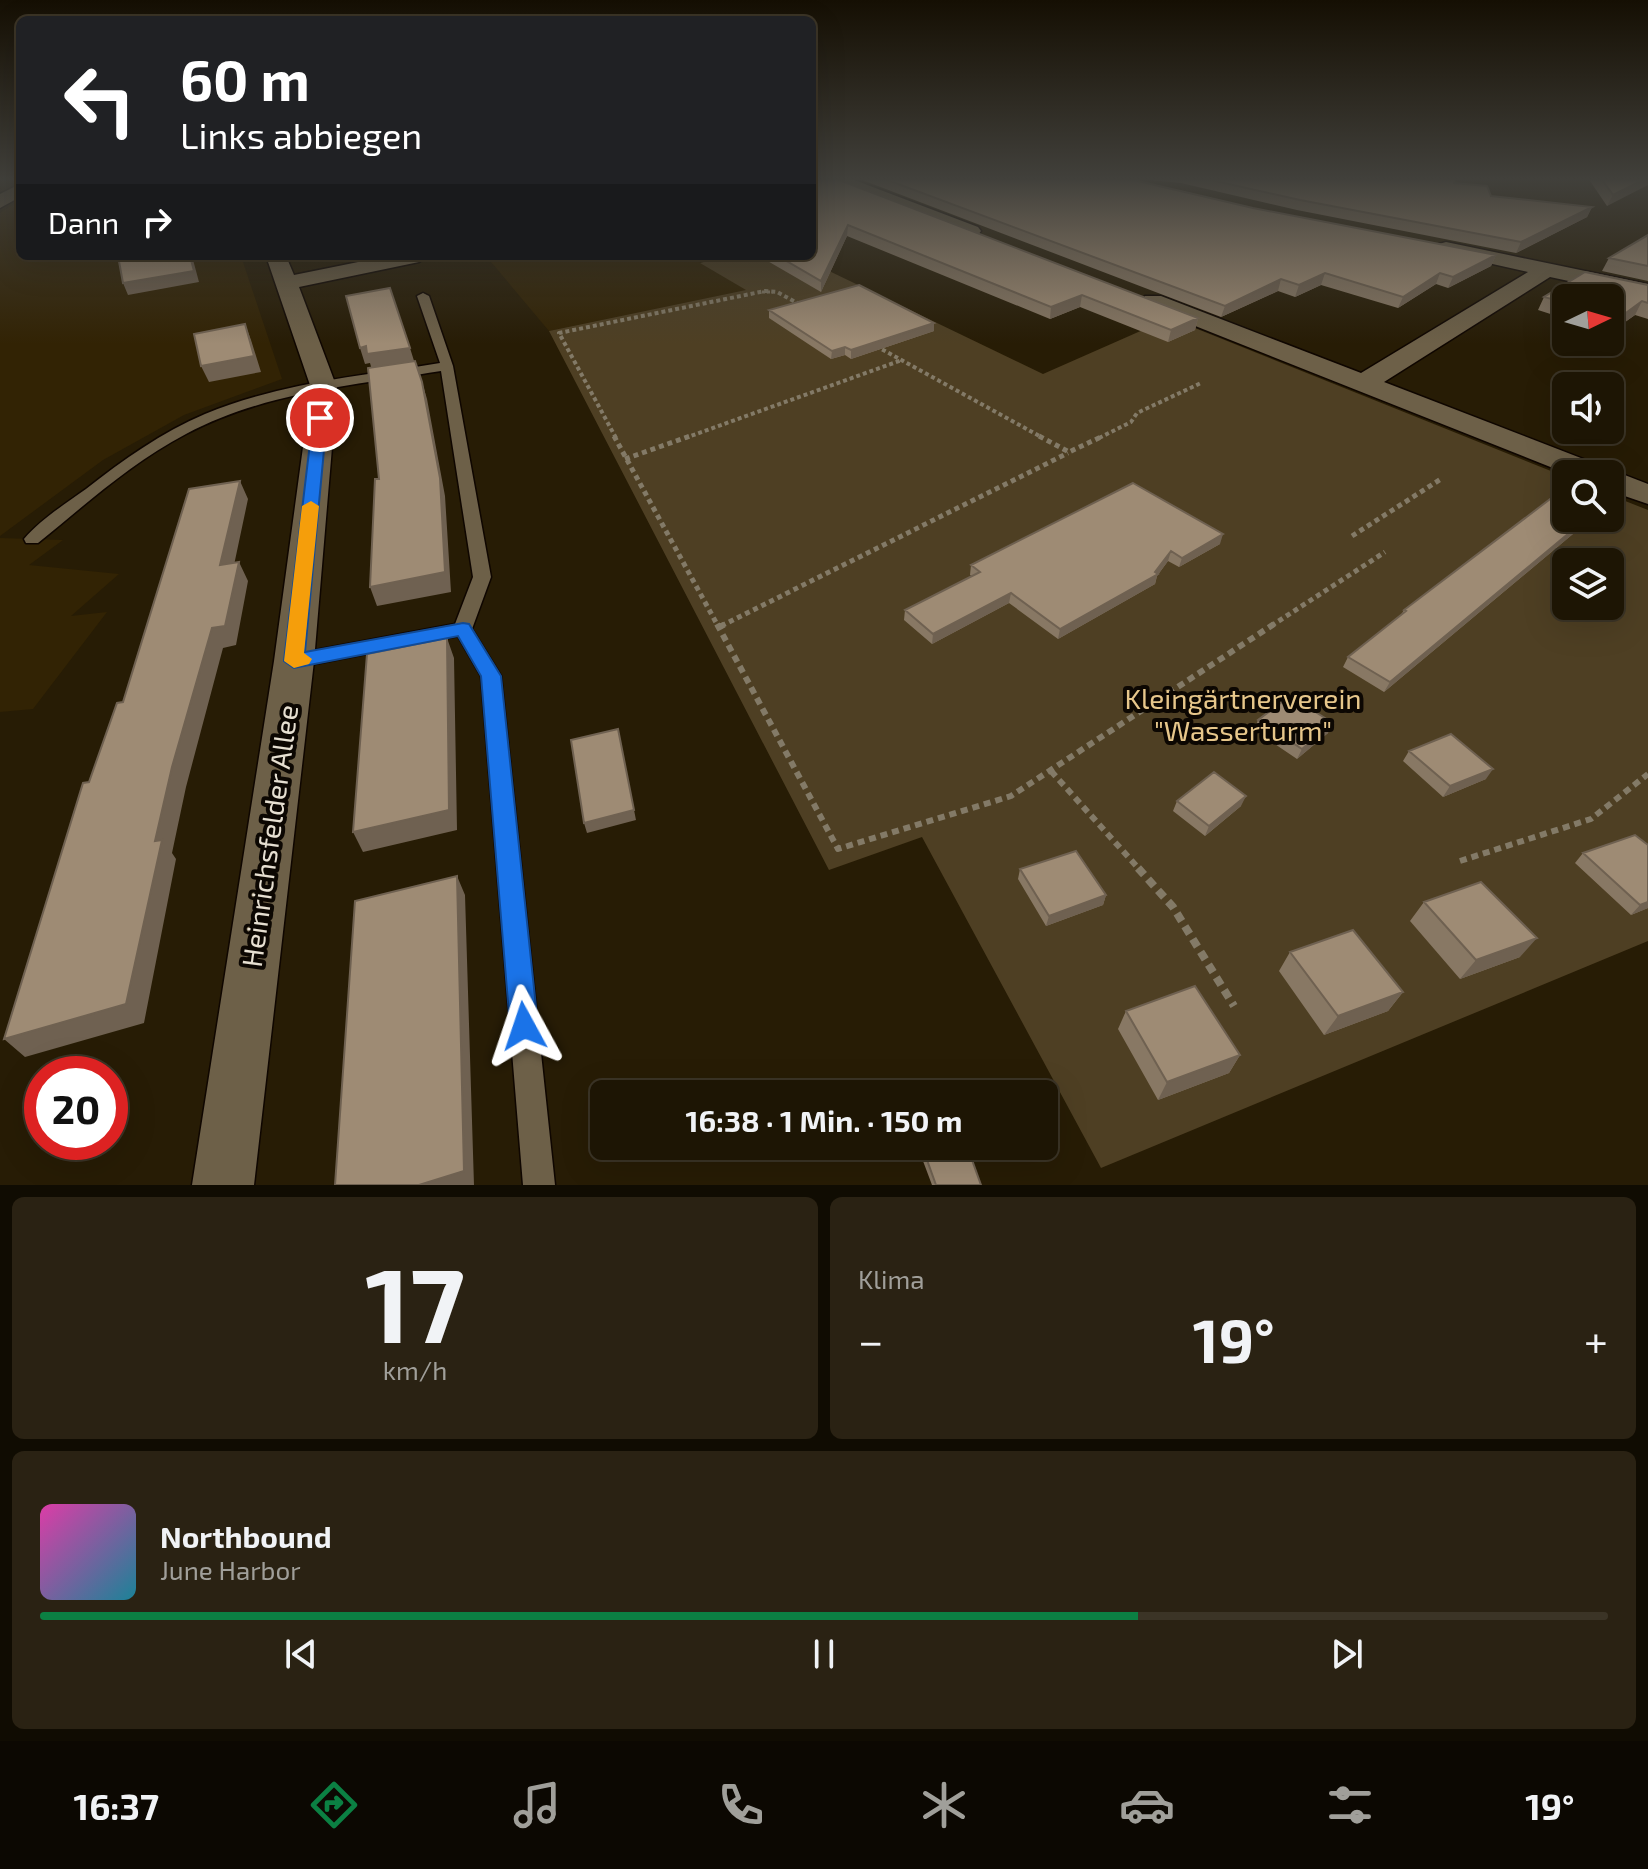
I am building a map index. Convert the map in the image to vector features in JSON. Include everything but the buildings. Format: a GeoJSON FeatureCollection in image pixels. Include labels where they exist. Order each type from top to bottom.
{"type":"FeatureCollection","features":[{"type":"Feature","properties":{"kind":"street"},"geometry":{"type":"LineString","coordinates":[[978,233],[996,240]]}},
{"type":"Feature","properties":{"kind":"street"},"geometry":{"type":"LineString","coordinates":[[1428,244],[1648,291]]}},
{"type":"Feature","properties":{"kind":"street"},"geometry":{"type":"LineString","coordinates":[[282,269],[377,260]]}},
{"type":"Feature","properties":{"kind":"street"},"geometry":{"type":"LineString","coordinates":[[1364,383],[1549,268]]}},
{"type":"Feature","properties":{"kind":"street","name":"Heinrichsfelder Allee"},"geometry":{"type":"LineString","coordinates":[[223,1185],[294,661],[324,388],[282,269]]}},
{"type":"Feature","properties":{"kind":"street"},"geometry":{"type":"LineString","coordinates":[[1129,292],[1559,460]]}},
{"type":"Feature","properties":{"kind":"street"},"geometry":{"type":"LineString","coordinates":[[1624,486],[1648,495]]}},
{"type":"Feature","properties":{"kind":"lane"},"geometry":{"type":"LineString","coordinates":[[423,296],[447,366],[482,577],[463,629]]}},
{"type":"Feature","properties":{"kind":"lane"},"geometry":{"type":"LineString","coordinates":[[32,539],[127,465],[183,430],[276,396],[447,366]]}},
{"type":"Feature","properties":{"kind":"lane"},"geometry":{"type":"LineString","coordinates":[[294,661],[463,629]]}},
{"type":"Feature","properties":{"kind":"lane"},"geometry":{"type":"LineString","coordinates":[[463,629],[491,676],[539,1185]]}},
{"type":"Feature","properties":{"kind":"path"},"geometry":{"type":"LineString","coordinates":[[805,307],[777,292],[765,291],[559,333],[838,849],[1011,796],[1385,552]]}},
{"type":"Feature","properties":{"kind":"path"},"geometry":{"type":"LineString","coordinates":[[874,345],[1069,452]]}},
{"type":"Feature","properties":{"kind":"path"},"geometry":{"type":"LineString","coordinates":[[625,459],[902,360]]}},
{"type":"Feature","properties":{"kind":"path"},"geometry":{"type":"LineString","coordinates":[[718,628],[1131,422],[1137,413],[1201,383]]}},
{"type":"Feature","properties":{"kind":"path"},"geometry":{"type":"LineString","coordinates":[[1352,536],[1441,479]]}},
{"type":"Feature","properties":{"kind":"path"},"geometry":{"type":"LineString","coordinates":[[1051,771],[1173,907],[1234,1006]]}},
{"type":"Feature","properties":{"kind":"path"},"geometry":{"type":"LineString","coordinates":[[1460,861],[1591,819],[1648,774]]}},
{"type":"Feature","properties":{"kind":"shaded area"},"geometry":{"type":"Polygon","coordinates":[[[0,233],[16,233],[16,260],[242,260],[282,379],[184,415],[103,460],[0,536],[0,233]]]}},
{"type":"Feature","properties":{"kind":"shaded area"},"geometry":{"type":"Polygon","coordinates":[[[489,260],[696,260],[747,290],[549,331],[489,260]]]}},
{"type":"Feature","properties":{"kind":"shaded area"},"geometry":{"type":"Polygon","coordinates":[[[0,538],[63,540],[29,565],[119,574],[71,616],[107,612],[33,709],[0,712],[0,538]]]}},
{"type":"Feature","properties":{"kind":"green space","name":"Kleingärtnerverein \"Wasserturm\""},"geometry":{"type":"Polygon","coordinates":[[[711,260],[806,260],[1043,374],[1170,318],[1552,471],[1552,532],[1624,532],[1624,501],[1648,510],[1648,941],[1101,1168],[1058,1088],[1058,1080],[1053,1080],[922,837],[829,870],[549,331],[746,290],[700,263],[711,260]]]}},
{"type":"Feature","properties":{"kind":"slow traffic"},"geometry":{"type":"LineString","coordinates":[[303,659],[294,661],[311,506]]}},
{"type":"Feature","properties":{"kind":"route"},"geometry":{"type":"LineString","coordinates":[[320,418],[294,661],[463,629],[491,676],[524,1026]]}}]}
